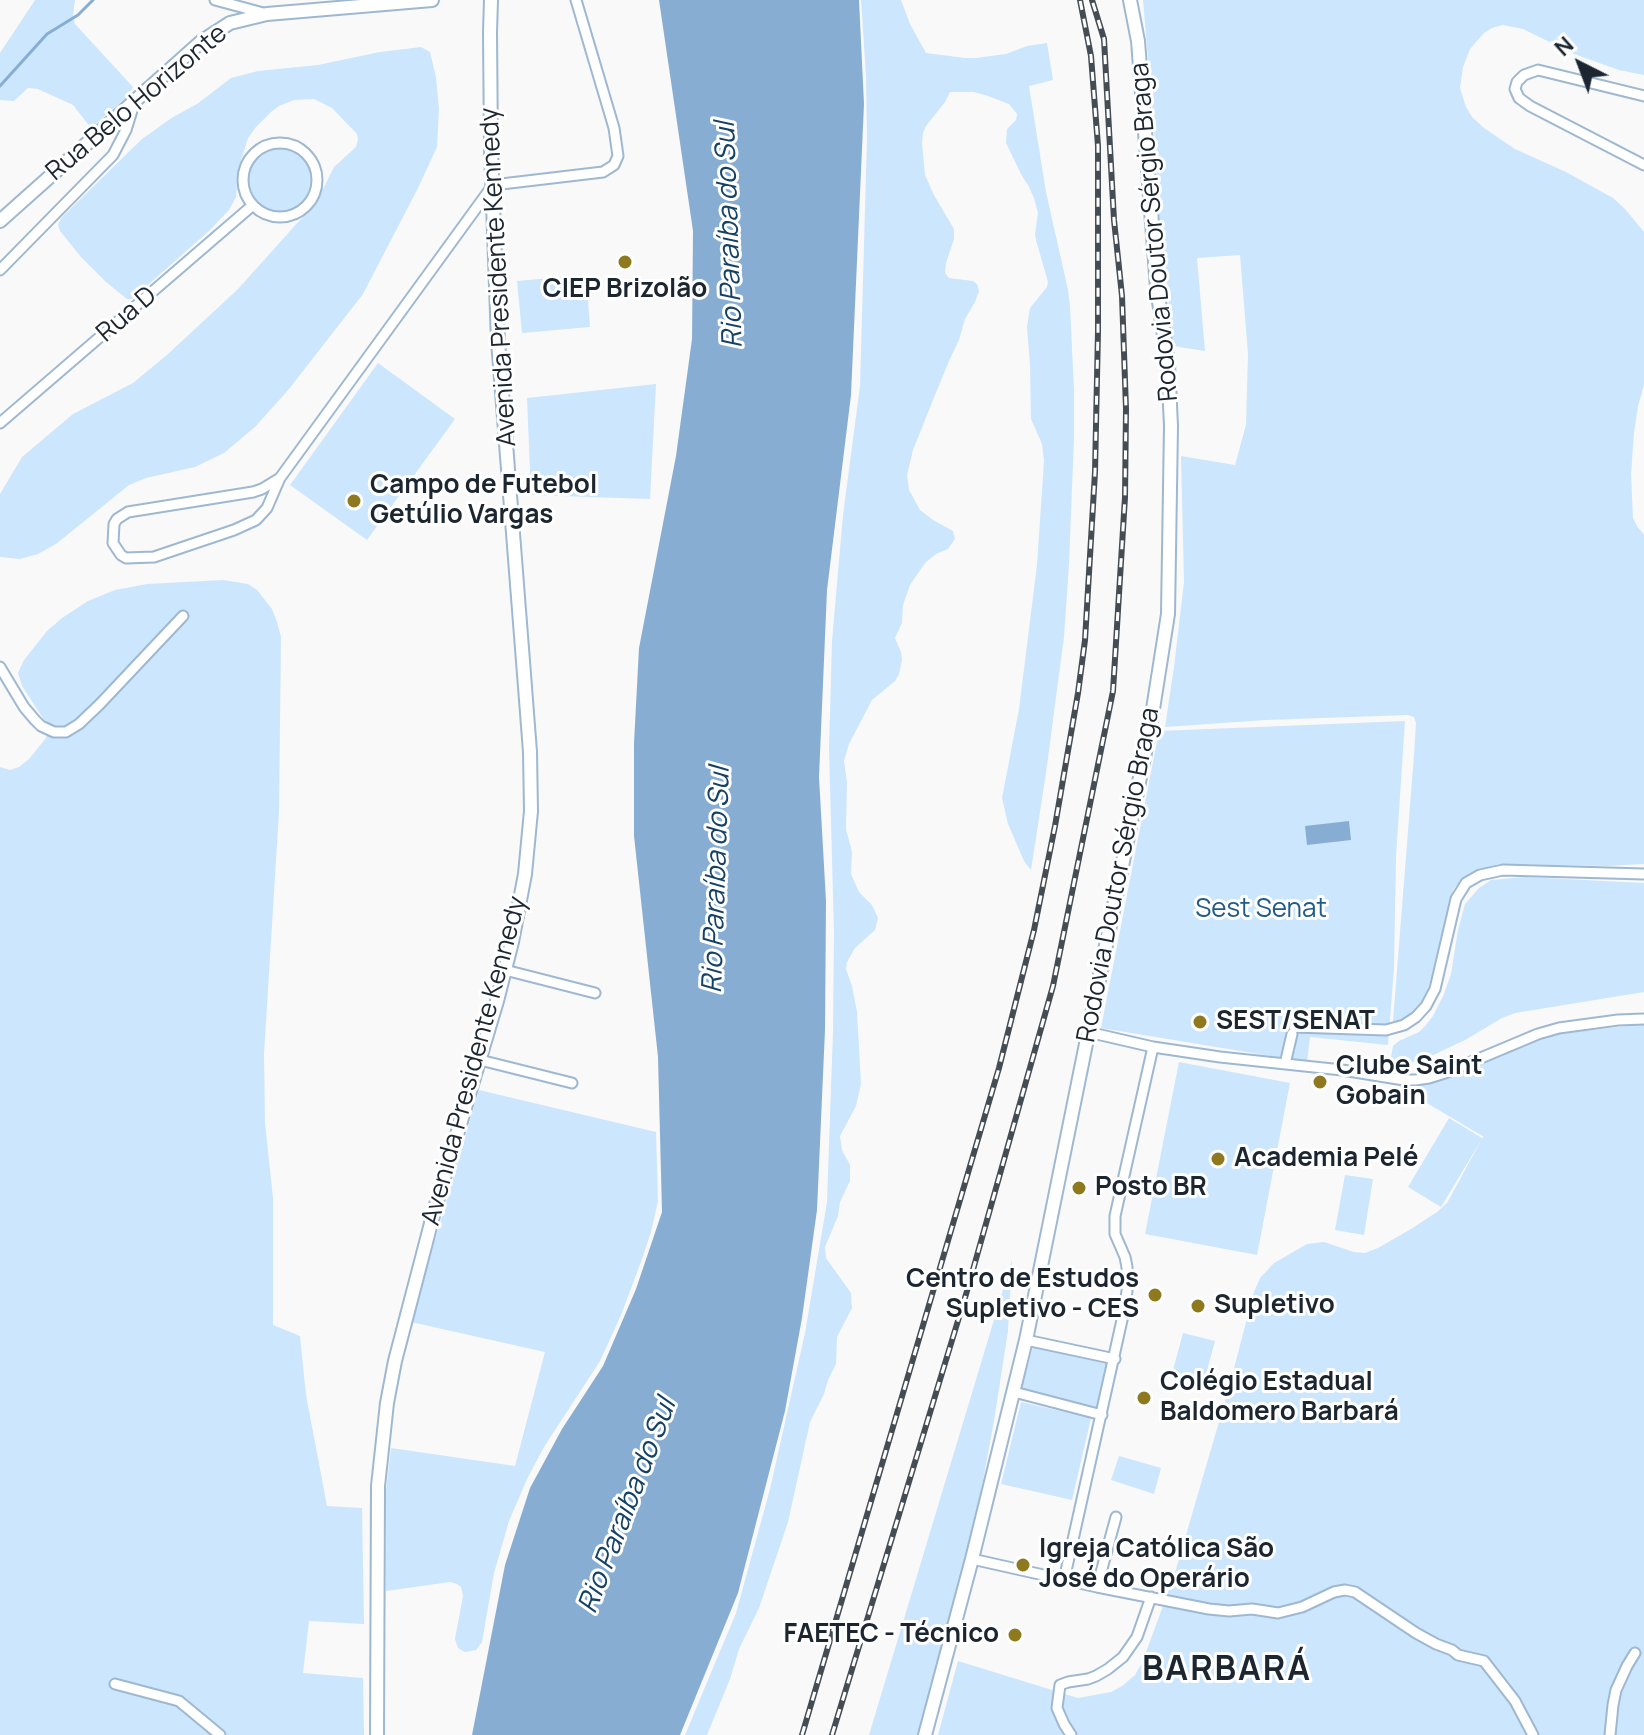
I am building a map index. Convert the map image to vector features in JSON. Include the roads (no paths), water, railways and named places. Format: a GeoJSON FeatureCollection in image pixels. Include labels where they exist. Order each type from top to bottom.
{"type":"FeatureCollection","features":[{"type":"Feature","properties":{"kind":"main road","name":"Rua Belo Horizonte"},"geometry":{"type":"LineString","coordinates":[[0,221],[212,33],[239,19],[432,0]]}},
{"type":"Feature","properties":{"kind":"main road","name":"Avenida Presidente Kennedy"},"geometry":{"type":"LineString","coordinates":[[377,1735],[378,1486],[387,1403],[431,1223],[512,942],[525,874],[531,811],[530,752],[498,341],[491,0]]}},
{"type":"Feature","properties":{"kind":"main road","name":"Rodovia Doutor Sérgio Braga"},"geometry":{"type":"LineString","coordinates":[[925,1735],[1026,1340],[1150,728],[1168,614],[1169,379],[1157,288],[1138,41],[1130,0]]}},
{"type":"Feature","properties":{"kind":"street"},"geometry":{"type":"LineString","coordinates":[[215,0],[267,14]]}},
{"type":"Feature","properties":{"kind":"street"},"geometry":{"type":"LineString","coordinates":[[280,478],[253,492],[128,512],[114,524],[112,536],[115,549],[126,558],[154,557],[256,520],[280,478],[493,185],[603,172],[612,167],[618,158],[611,118],[576,0]]}},
{"type":"Feature","properties":{"kind":"street"},"geometry":{"type":"LineString","coordinates":[[1644,96],[1538,70],[1524,75],[1515,89],[1519,98],[1539,112],[1644,165]]}},
{"type":"Feature","properties":{"kind":"street"},"geometry":{"type":"LineString","coordinates":[[0,270],[113,155],[120,146],[135,99]]}},
{"type":"Feature","properties":{"kind":"street"},"geometry":{"type":"LineString","coordinates":[[279,143],[304,151],[312,162],[317,178],[314,196],[306,206],[291,215],[278,217],[265,214],[253,205],[243,182],[251,157],[262,148],[279,143]]}},
{"type":"Feature","properties":{"kind":"street","name":"Rua D"},"geometry":{"type":"LineString","coordinates":[[0,423],[253,205]]}},
{"type":"Feature","properties":{"kind":"street"},"geometry":{"type":"LineString","coordinates":[[0,667],[35,720],[46,729],[66,732],[100,704],[183,616]]}},
{"type":"Feature","properties":{"kind":"street"},"geometry":{"type":"LineString","coordinates":[[1285,1064],[1293,1031],[1386,1030],[1404,1025],[1416,1017],[1435,989],[1456,899],[1466,883],[1480,875],[1503,870],[1644,874]]}},
{"type":"Feature","properties":{"kind":"street"},"geometry":{"type":"LineString","coordinates":[[505,970],[595,993]]}},
{"type":"Feature","properties":{"kind":"street"},"geometry":{"type":"LineString","coordinates":[[1088,1032],[1153,1047],[1220,1057],[1415,1080],[1445,1073],[1559,1028],[1644,1019]]}},
{"type":"Feature","properties":{"kind":"street"},"geometry":{"type":"LineString","coordinates":[[1064,1580],[1124,1311],[1128,1279],[1125,1257],[1115,1234],[1115,1216],[1153,1047]]}},
{"type":"Feature","properties":{"kind":"street"},"geometry":{"type":"LineString","coordinates":[[480,1060],[572,1083]]}},
{"type":"Feature","properties":{"kind":"street"},"geometry":{"type":"LineString","coordinates":[[1026,1340],[1115,1359]]}},
{"type":"Feature","properties":{"kind":"street"},"geometry":{"type":"LineString","coordinates":[[1014,1392],[1102,1415]]}},
{"type":"Feature","properties":{"kind":"street"},"geometry":{"type":"LineString","coordinates":[[1097,1587],[1116,1517]]}},
{"type":"Feature","properties":{"kind":"street"},"geometry":{"type":"LineString","coordinates":[[972,1559],[1097,1587],[1229,1611],[1252,1609],[1278,1613],[1302,1607],[1334,1592],[1345,1590],[1362,1594],[1436,1644],[1458,1655],[1484,1661],[1515,1701],[1533,1735]]}},
{"type":"Feature","properties":{"kind":"street"},"geometry":{"type":"LineString","coordinates":[[1071,1735],[1057,1708],[1060,1685],[1096,1676],[1123,1657],[1137,1637],[1155,1598]]}},
{"type":"Feature","properties":{"kind":"street"},"geometry":{"type":"LineString","coordinates":[[1610,1735],[1616,1690],[1635,1653]]}},
{"type":"Feature","properties":{"kind":"street"},"geometry":{"type":"LineString","coordinates":[[115,1684],[179,1701],[220,1735]]}},
{"type":"Feature","properties":{"kind":"water","name":"Rio Paraíba do Sul"},"geometry":{"type":"Polygon","coordinates":[[[659,0],[859,0],[864,104],[851,395],[827,590],[819,777],[826,901],[825,1030],[817,1210],[785,1411],[738,1593],[680,1735],[472,1735],[505,1565],[530,1488],[562,1429],[603,1366],[636,1289],[662,1212],[658,1057],[634,836],[634,743],[639,648],[676,456],[692,339],[693,231],[659,0]]]}},
{"type":"Feature","properties":{"kind":"water"},"geometry":{"type":"Polygon","coordinates":[[[1349,821],[1351,840],[1307,845],[1305,826],[1349,821]]]}},
{"type":"Feature","properties":{"kind":"waterway"},"geometry":{"type":"LineString","coordinates":[[0,86],[47,34],[78,15],[93,0]]}},
{"type":"Feature","properties":{"kind":"railway"},"geometry":{"type":"LineString","coordinates":[[802,1735],[999,1068],[1034,930],[1078,693],[1085,640],[1095,472],[1098,331],[1098,146],[1091,56],[1080,0]]}},
{"type":"Feature","properties":{"kind":"railway"},"geometry":{"type":"LineString","coordinates":[[832,1735],[967,1291],[1053,986],[1113,691],[1125,497],[1126,409],[1122,296],[1114,220],[1104,39],[1092,0]]}},
{"type":"Feature","properties":{"kind":"place","name":"CIEP Brizolão"},"geometry":{"type":"Point","coordinates":[625,262]}},
{"type":"Feature","properties":{"kind":"place","name":"Campo de Futebol Getúlio Vargas"},"geometry":{"type":"Point","coordinates":[354,501]}},
{"type":"Feature","properties":{"kind":"place","name":"SEST/SENAT"},"geometry":{"type":"Point","coordinates":[1200,1022]}},
{"type":"Feature","properties":{"kind":"place","name":"Clube Saint Gobain"},"geometry":{"type":"Point","coordinates":[1320,1082]}},
{"type":"Feature","properties":{"kind":"place","name":"Academia Pelé"},"geometry":{"type":"Point","coordinates":[1218,1159]}},
{"type":"Feature","properties":{"kind":"place","name":"Posto BR"},"geometry":{"type":"Point","coordinates":[1079,1188]}},
{"type":"Feature","properties":{"kind":"place","name":"Centro de Estudos Supletivo - CES"},"geometry":{"type":"Point","coordinates":[1155,1295]}},
{"type":"Feature","properties":{"kind":"place","name":"Supletivo"},"geometry":{"type":"Point","coordinates":[1198,1306]}},
{"type":"Feature","properties":{"kind":"place","name":"Colégio Estadual Baldomero Barbará"},"geometry":{"type":"Point","coordinates":[1144,1398]}},
{"type":"Feature","properties":{"kind":"place","name":"Igreja Católica São José do Operário"},"geometry":{"type":"Point","coordinates":[1023,1565]}},
{"type":"Feature","properties":{"kind":"place","name":"FAETEC - Técnico"},"geometry":{"type":"Point","coordinates":[1015,1635]}},
{"type":"Feature","properties":{"kind":"district","name":"BARBARÁ"},"geometry":{"type":"Point","coordinates":[1227,1670]}},
{"type":"Feature","properties":{"kind":"park label","name":"Sest Senat"},"geometry":{"type":"Point","coordinates":[1261,910]}}]}
